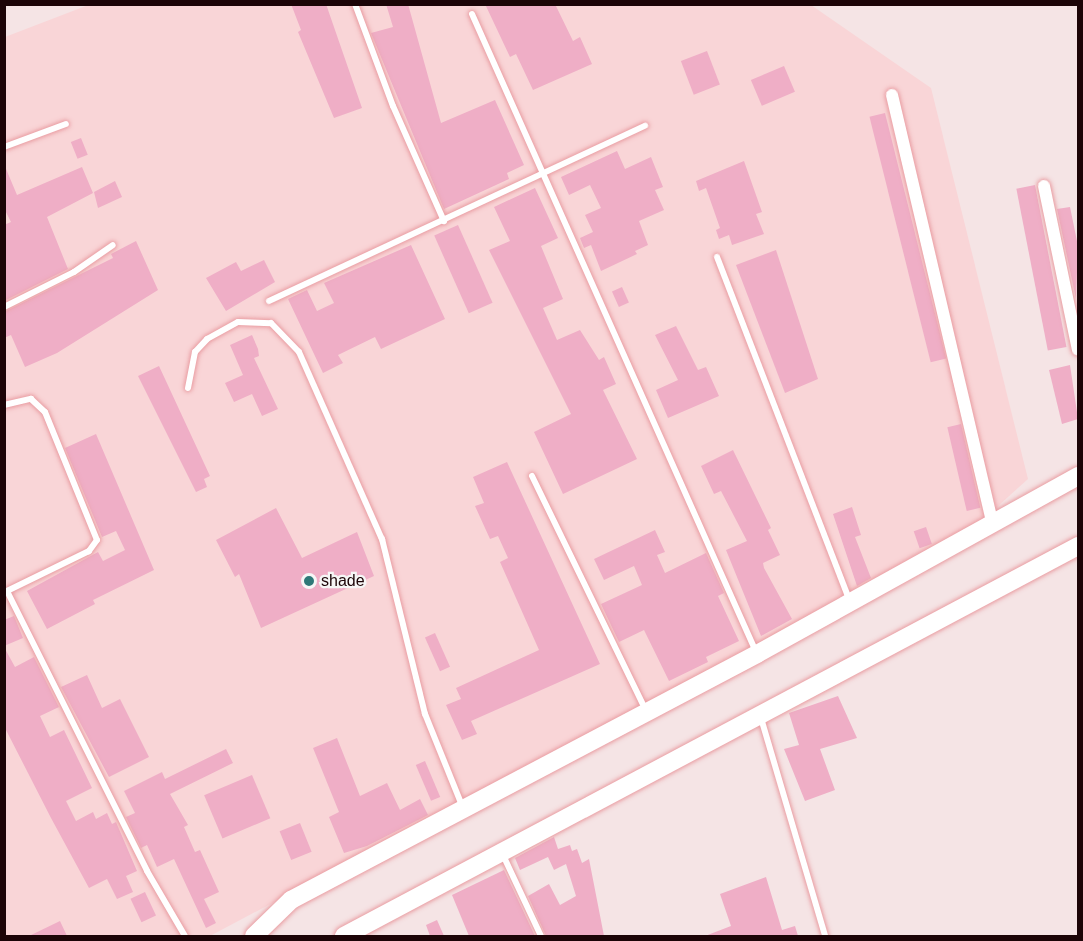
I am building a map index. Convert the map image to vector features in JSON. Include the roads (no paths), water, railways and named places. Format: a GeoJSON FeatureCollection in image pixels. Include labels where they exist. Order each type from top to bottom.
{"type":"FeatureCollection","features":[{"type":"Feature","properties":{"kind":"main road"},"geometry":{"type":"LineString","coordinates":[[255,936],[291,900],[757,654],[1078,476]]}},
{"type":"Feature","properties":{"kind":"main road"},"geometry":{"type":"LineString","coordinates":[[344,936],[761,717],[1078,546]]}},
{"type":"Feature","properties":{"kind":"street"},"geometry":{"type":"LineString","coordinates":[[892,95],[993,524]]}},
{"type":"Feature","properties":{"kind":"street"},"geometry":{"type":"LineString","coordinates":[[1044,186],[1078,350]]}},
{"type":"Feature","properties":{"kind":"lane"},"geometry":{"type":"LineString","coordinates":[[355,4],[393,106],[444,221]]}},
{"type":"Feature","properties":{"kind":"lane"},"geometry":{"type":"LineString","coordinates":[[472,14],[757,654]]}},
{"type":"Feature","properties":{"kind":"lane"},"geometry":{"type":"LineString","coordinates":[[4,147],[66,124]]}},
{"type":"Feature","properties":{"kind":"lane"},"geometry":{"type":"LineString","coordinates":[[269,301],[545,176],[645,126]]}},
{"type":"Feature","properties":{"kind":"lane"},"geometry":{"type":"LineString","coordinates":[[4,307],[74,272],[113,245]]}},
{"type":"Feature","properties":{"kind":"lane"},"geometry":{"type":"LineString","coordinates":[[717,257],[850,602]]}},
{"type":"Feature","properties":{"kind":"lane"},"geometry":{"type":"LineString","coordinates":[[188,388],[195,352],[207,339],[238,322],[271,323],[299,351],[382,539],[428,722],[464,808]]}},
{"type":"Feature","properties":{"kind":"lane"},"geometry":{"type":"LineString","coordinates":[[4,405],[31,399],[45,412],[97,540],[89,551],[6,592],[147,871],[185,936]]}},
{"type":"Feature","properties":{"kind":"lane"},"geometry":{"type":"LineString","coordinates":[[532,476],[646,712]]}},
{"type":"Feature","properties":{"kind":"lane"},"geometry":{"type":"LineString","coordinates":[[761,717],[825,936]]}},
{"type":"Feature","properties":{"kind":"lane"},"geometry":{"type":"LineString","coordinates":[[503,854],[541,936]]}},
{"type":"Feature","properties":{"kind":"place","name":"shade"},"geometry":{"type":"Point","coordinates":[309,581]}}]}
